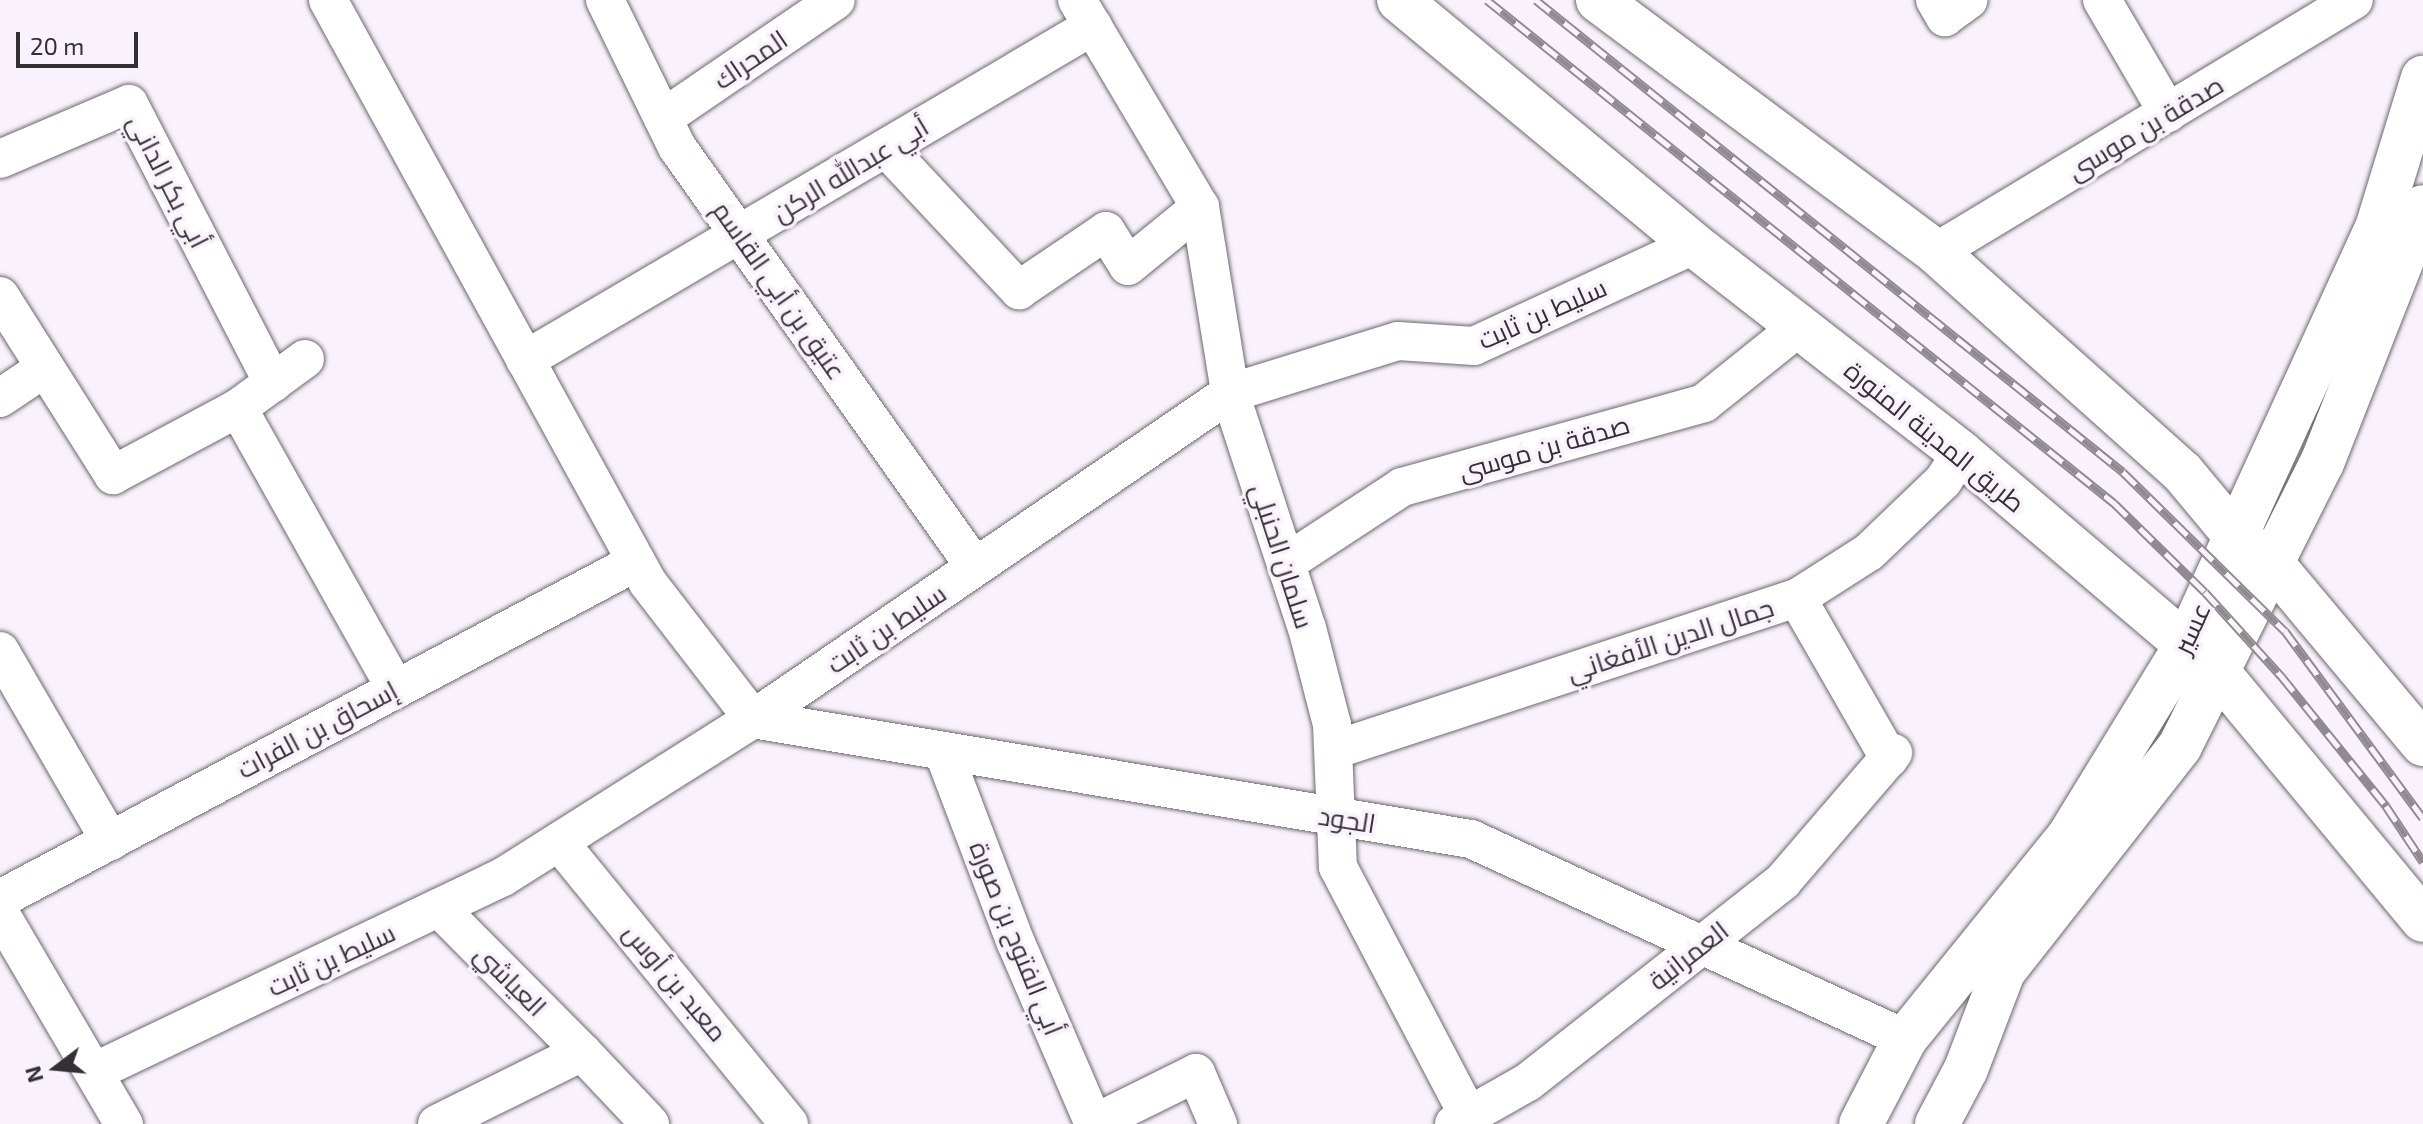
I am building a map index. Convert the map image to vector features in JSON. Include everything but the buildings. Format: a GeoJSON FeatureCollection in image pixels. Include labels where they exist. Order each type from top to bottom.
{"type":"FeatureCollection","features":[{"type":"Feature","properties":{"kind":"main road","name":"طريق المدينة المنورة"},"geometry":{"type":"LineString","coordinates":[[1399,0],[1694,245],[1961,453],[2201,659],[2423,920]]}},
{"type":"Feature","properties":{"kind":"main road"},"geometry":{"type":"LineString","coordinates":[[1598,0],[1645,19],[1936,252],[2183,473],[2233,533],[2274,566],[2423,744]]}},
{"type":"Feature","properties":{"kind":"main road","name":"عسير"},"geometry":{"type":"LineString","coordinates":[[1937,1124],[1966,1069],[2003,972],[2180,746],[2233,533],[2378,225],[2423,78]]}},
{"type":"Feature","properties":{"kind":"main road","name":"عسير"},"geometry":{"type":"LineString","coordinates":[[1861,1124],[1905,1039],[2068,838],[2274,566],[2322,463],[2423,207]]}},
{"type":"Feature","properties":{"kind":"street"},"geometry":{"type":"LineString","coordinates":[[328,0],[636,562],[753,719]]}},
{"type":"Feature","properties":{"kind":"street","name":"عتيق بن أبي القاسم"},"geometry":{"type":"LineString","coordinates":[[605,0],[677,147],[743,233],[975,567]]}},
{"type":"Feature","properties":{"kind":"street","name":"المحراك"},"geometry":{"type":"LineString","coordinates":[[663,118],[836,0]]}},
{"type":"Feature","properties":{"kind":"street"},"geometry":{"type":"LineString","coordinates":[[1935,0],[1945,17],[1968,0]]}},
{"type":"Feature","properties":{"kind":"street"},"geometry":{"type":"LineString","coordinates":[[2102,0],[2168,113]]}},
{"type":"Feature","properties":{"kind":"street","name":"صدقة بن موسى"},"geometry":{"type":"LineString","coordinates":[[1936,252],[2354,0]]}},
{"type":"Feature","properties":{"kind":"street","name":"أبي عبدالله الركن"},"geometry":{"type":"LineString","coordinates":[[525,360],[886,148],[1085,13]]}},
{"type":"Feature","properties":{"kind":"street","name":"سلمان الحنبلي"},"geometry":{"type":"LineString","coordinates":[[1085,13],[1200,207],[1230,393],[1286,563],[1329,711],[1338,817],[1338,867],[1462,1120]]}},
{"type":"Feature","properties":{"kind":"street","name":"أبي بكر الداني"},"geometry":{"type":"LineString","coordinates":[[0,159],[129,104],[273,383]]}},
{"type":"Feature","properties":{"kind":"street"},"geometry":{"type":"LineString","coordinates":[[886,148],[1019,290],[1106,231],[1128,266],[1200,207]]}},
{"type":"Feature","properties":{"kind":"street","name":"سليط بن ثابت"},"geometry":{"type":"LineString","coordinates":[[94,1072],[439,908],[559,842],[753,719],[1230,393],[1398,341],[1474,346],[1694,245]]}},
{"type":"Feature","properties":{"kind":"street"},"geometry":{"type":"LineString","coordinates":[[0,296],[113,475],[238,408],[305,359]]}},
{"type":"Feature","properties":{"kind":"street","name":"صدقة بن موسى"},"geometry":{"type":"LineString","coordinates":[[1286,563],[1402,487],[1704,403],[1799,327]]}},
{"type":"Feature","properties":{"kind":"street"},"geometry":{"type":"LineString","coordinates":[[0,398],[45,368]]}},
{"type":"Feature","properties":{"kind":"street"},"geometry":{"type":"LineString","coordinates":[[238,408],[395,688]]}},
{"type":"Feature","properties":{"kind":"street","name":"جمال الدين الأفغاني"},"geometry":{"type":"LineString","coordinates":[[1334,750],[1797,598],[1869,552],[1943,481],[1961,453]]}},
{"type":"Feature","properties":{"kind":"street","name":"إسحاق بن الفرات"},"geometry":{"type":"LineString","coordinates":[[0,899],[636,562]]}},
{"type":"Feature","properties":{"kind":"street","name":"العمرانية"},"geometry":{"type":"LineString","coordinates":[[1462,1120],[1528,1082],[1783,881],[1891,755],[1797,598]]}},
{"type":"Feature","properties":{"kind":"street"},"geometry":{"type":"LineString","coordinates":[[0,651],[110,841]]}},
{"type":"Feature","properties":{"kind":"street","name":"الجود"},"geometry":{"type":"LineString","coordinates":[[753,719],[1471,839],[1704,943],[1905,1039]]}},
{"type":"Feature","properties":{"kind":"street","name":"أبي الفتوح بن صورة"},"geometry":{"type":"LineString","coordinates":[[943,751],[1016,943],[1094,1124]]}},
{"type":"Feature","properties":{"kind":"street","name":"معبد بن أوس"},"geometry":{"type":"LineString","coordinates":[[559,842],[789,1124]]}},
{"type":"Feature","properties":{"kind":"street","name":"العياشي"},"geometry":{"type":"LineString","coordinates":[[439,908],[650,1124]]}},
{"type":"Feature","properties":{"kind":"street"},"geometry":{"type":"LineString","coordinates":[[0,913],[124,1124]]}},
{"type":"Feature","properties":{"kind":"street"},"geometry":{"type":"LineString","coordinates":[[437,1124],[582,1052]]}},
{"type":"Feature","properties":{"kind":"street"},"geometry":{"type":"LineString","coordinates":[[1094,1124],[1196,1073],[1218,1124]]}},
{"type":"Feature","properties":{"kind":"railway"},"geometry":{"type":"LineString","coordinates":[[1487,0],[2114,503],[2205,592],[2282,677],[2386,806],[2423,862]]}},
{"type":"Feature","properties":{"kind":"railway"},"geometry":{"type":"LineString","coordinates":[[1536,0],[2123,472],[2285,631],[2423,818]]}}]}
